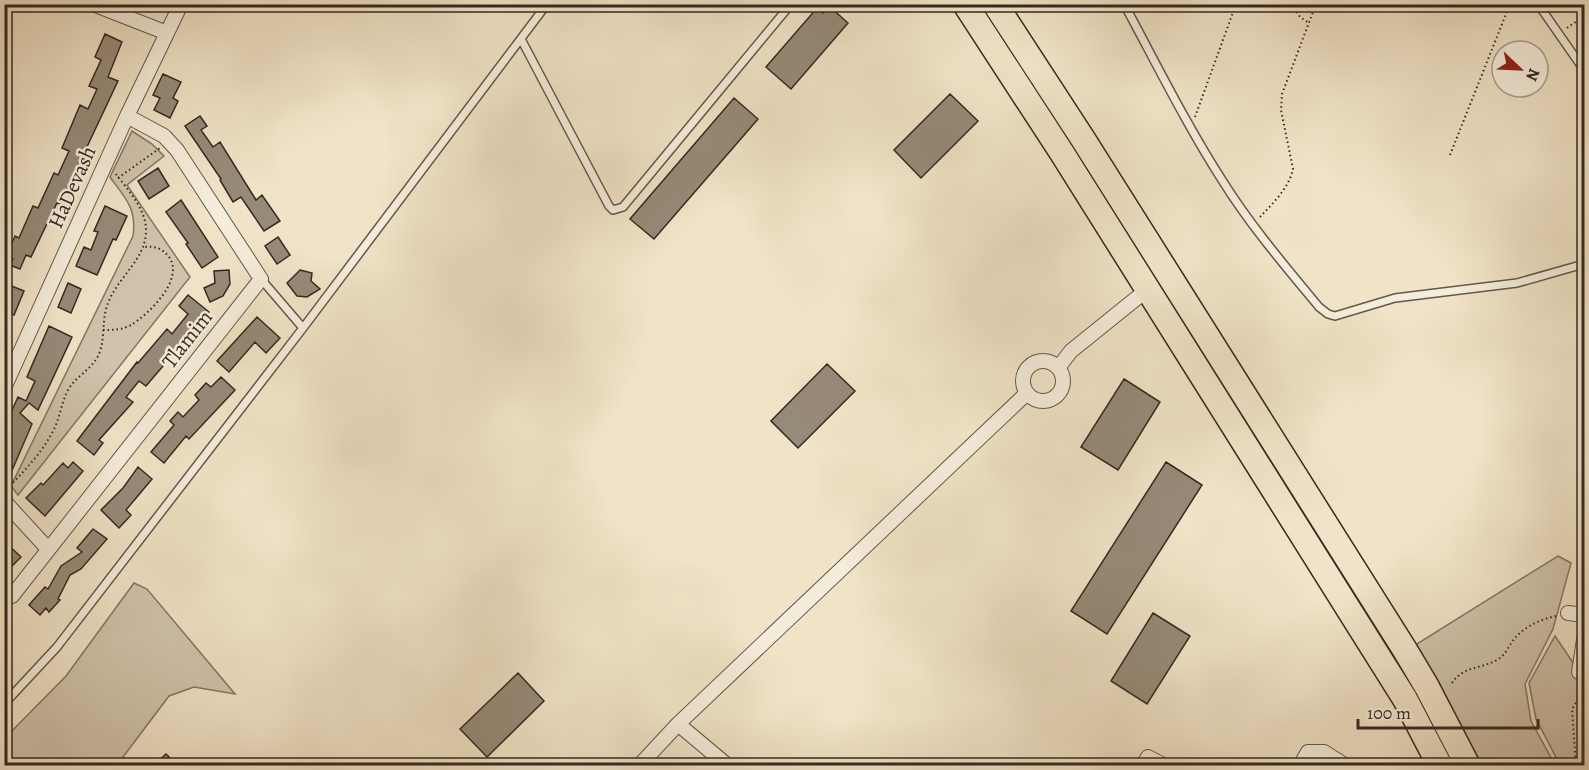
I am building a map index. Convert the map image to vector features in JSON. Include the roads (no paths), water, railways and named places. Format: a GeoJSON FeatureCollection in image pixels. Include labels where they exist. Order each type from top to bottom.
{"type":"FeatureCollection","features":[{"type":"Feature","properties":{"kind":"highway"},"geometry":{"type":"LineString","coordinates":[[965,4],[1148,289],[1389,673],[1440,765]]}},
{"type":"Feature","properties":{"kind":"highway"},"geometry":{"type":"LineString","coordinates":[[995,4],[1405,650],[1468,765]]}},
{"type":"Feature","properties":{"kind":"street"},"geometry":{"type":"LineString","coordinates":[[93,4],[167,33]]}},
{"type":"Feature","properties":{"kind":"street","name":"HaDevash"},"geometry":{"type":"LineString","coordinates":[[4,388],[106,161],[181,4]]}},
{"type":"Feature","properties":{"kind":"street"},"geometry":{"type":"LineString","coordinates":[[127,116],[164,136],[177,150],[261,279]]}},
{"type":"Feature","properties":{"kind":"street","name":"Tlamim"},"geometry":{"type":"LineString","coordinates":[[12,596],[261,279]]}},
{"type":"Feature","properties":{"kind":"street"},"geometry":{"type":"LineString","coordinates":[[1058,368],[1071,351],[1148,289]]}},
{"type":"Feature","properties":{"kind":"street"},"geometry":{"type":"LineString","coordinates":[[1047,362],[1058,368],[1062,374],[1063,386],[1056,397],[1044,401],[1032,398],[1027,393],[1024,380],[1029,368],[1034,364],[1047,362]]}},
{"type":"Feature","properties":{"kind":"street"},"geometry":{"type":"LineString","coordinates":[[639,765],[678,724],[1027,393]]}},
{"type":"Feature","properties":{"kind":"street"},"geometry":{"type":"LineString","coordinates":[[4,501],[48,549]]}},
{"type":"Feature","properties":{"kind":"street"},"geometry":{"type":"LineString","coordinates":[[1568,613],[1584,615]]}},
{"type":"Feature","properties":{"kind":"street"},"geometry":{"type":"LineString","coordinates":[[1579,672],[1584,640]]}},
{"type":"Feature","properties":{"kind":"street"},"geometry":{"type":"LineString","coordinates":[[678,724],[728,765]]}},
{"type":"Feature","properties":{"kind":"street"},"geometry":{"type":"LineString","coordinates":[[1300,765],[1308,752],[1324,752],[1346,765]]}},
{"type":"Feature","properties":{"kind":"street"},"geometry":{"type":"LineString","coordinates":[[1143,765],[1148,757],[1164,765]]}},
{"type":"Feature","properties":{"kind":"lane"},"geometry":{"type":"LineString","coordinates":[[4,704],[57,647],[303,328],[547,4]]}},
{"type":"Feature","properties":{"kind":"lane"},"geometry":{"type":"LineString","coordinates":[[1124,4],[1222,182],[1253,225],[1319,307],[1328,314],[1335,316],[1395,298],[1517,283],[1584,264]]}},
{"type":"Feature","properties":{"kind":"lane"},"geometry":{"type":"LineString","coordinates":[[1538,4],[1584,70]]}},
{"type":"Feature","properties":{"kind":"lane"},"geometry":{"type":"LineString","coordinates":[[521,39],[613,210],[623,207],[786,10]]}},
{"type":"Feature","properties":{"kind":"lane"},"geometry":{"type":"LineString","coordinates":[[261,279],[303,328]]}}]}
